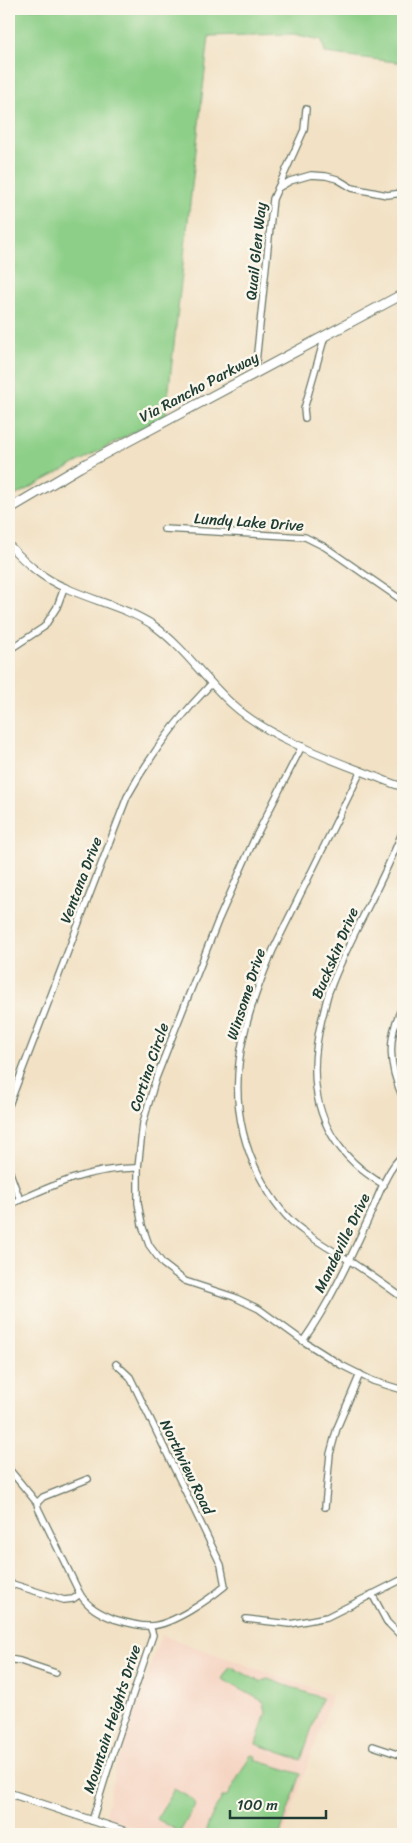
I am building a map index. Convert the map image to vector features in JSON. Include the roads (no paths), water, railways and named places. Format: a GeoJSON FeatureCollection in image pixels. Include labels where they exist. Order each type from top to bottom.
{"type":"FeatureCollection","features":[{"type":"Feature","properties":{"kind":"main road","name":"Via Rancho Parkway"},"geometry":{"type":"LineString","coordinates":[[9,508],[255,372],[403,294]]}},
{"type":"Feature","properties":{"kind":"street","name":"Quail Glen Way"},"geometry":{"type":"LineString","coordinates":[[255,372],[273,199],[304,130],[306,109]]}},
{"type":"Feature","properties":{"kind":"street"},"geometry":{"type":"LineString","coordinates":[[277,189],[290,181],[311,175],[326,176],[352,188],[387,195],[403,193]]}},
{"type":"Feature","properties":{"kind":"street"},"geometry":{"type":"LineString","coordinates":[[305,418],[304,409],[325,336]]}},
{"type":"Feature","properties":{"kind":"street","name":"Lundy Lake Drive"},"geometry":{"type":"LineString","coordinates":[[164,529],[305,537],[325,547],[403,601]]}},
{"type":"Feature","properties":{"kind":"street"},"geometry":{"type":"LineString","coordinates":[[9,545],[38,574],[64,588],[127,612],[152,625],[176,644],[210,684],[242,712],[270,730],[361,771],[403,786]]}},
{"type":"Feature","properties":{"kind":"street"},"geometry":{"type":"LineString","coordinates":[[9,650],[44,627],[57,608],[64,588]]}},
{"type":"Feature","properties":{"kind":"street","name":"Ventana Drive"},"geometry":{"type":"LineString","coordinates":[[9,1105],[127,798],[162,740],[210,684]]}},
{"type":"Feature","properties":{"kind":"street","name":"Cortina Circle"},"geometry":{"type":"LineString","coordinates":[[302,746],[253,842],[218,921],[163,1059],[143,1123],[138,1168],[138,1203],[142,1225],[149,1245],[163,1264],[185,1281],[234,1298],[259,1310],[303,1341],[360,1374],[373,1381],[403,1390]]}},
{"type":"Feature","properties":{"kind":"street","name":"Winsome Drive"},"geometry":{"type":"LineString","coordinates":[[361,771],[273,950],[263,975],[248,1018],[238,1077],[237,1104],[248,1155],[266,1189],[283,1212],[300,1230],[349,1260],[403,1298]]}},
{"type":"Feature","properties":{"kind":"street","name":"Buckskin Drive"},"geometry":{"type":"LineString","coordinates":[[384,1185],[352,1162],[338,1146],[326,1125],[317,1096],[314,1065],[318,1036],[330,990],[403,830]]}},
{"type":"Feature","properties":{"kind":"street"},"geometry":{"type":"LineString","coordinates":[[403,1005],[395,1022],[391,1040],[394,1071],[403,1098]]}},
{"type":"Feature","properties":{"kind":"street","name":"Mandeville Drive"},"geometry":{"type":"LineString","coordinates":[[303,1341],[317,1322],[391,1171],[403,1155]]}},
{"type":"Feature","properties":{"kind":"street"},"geometry":{"type":"LineString","coordinates":[[9,1205],[61,1182],[91,1172],[138,1168]]}},
{"type":"Feature","properties":{"kind":"street"},"geometry":{"type":"LineString","coordinates":[[9,1170],[20,1200]]}},
{"type":"Feature","properties":{"kind":"street","name":"Northview Road"},"geometry":{"type":"LineString","coordinates":[[116,1364],[130,1378],[221,1565],[225,1586],[205,1602],[168,1621],[150,1626]]}},
{"type":"Feature","properties":{"kind":"street"},"geometry":{"type":"LineString","coordinates":[[325,1507],[330,1454],[337,1428],[360,1374]]}},
{"type":"Feature","properties":{"kind":"street"},"geometry":{"type":"LineString","coordinates":[[9,1469],[37,1503],[80,1594],[86,1602],[93,1609],[122,1622],[150,1626]]}},
{"type":"Feature","properties":{"kind":"street"},"geometry":{"type":"LineString","coordinates":[[37,1503],[42,1496],[88,1479]]}},
{"type":"Feature","properties":{"kind":"street"},"geometry":{"type":"LineString","coordinates":[[246,1619],[290,1624],[327,1616],[403,1579]]}},
{"type":"Feature","properties":{"kind":"street"},"geometry":{"type":"LineString","coordinates":[[9,1583],[64,1600],[73,1599],[80,1594]]}},
{"type":"Feature","properties":{"kind":"street"},"geometry":{"type":"LineString","coordinates":[[372,1594],[387,1622],[403,1638]]}},
{"type":"Feature","properties":{"kind":"street","name":"Mountain Heights Drive"},"geometry":{"type":"LineString","coordinates":[[92,1821],[153,1635],[150,1626]]}},
{"type":"Feature","properties":{"kind":"street"},"geometry":{"type":"LineString","coordinates":[[9,1660],[20,1661],[56,1673]]}},
{"type":"Feature","properties":{"kind":"street"},"geometry":{"type":"LineString","coordinates":[[373,1746],[403,1756]]}},
{"type":"Feature","properties":{"kind":"street"},"geometry":{"type":"LineString","coordinates":[[9,1793],[133,1834]]}}]}
